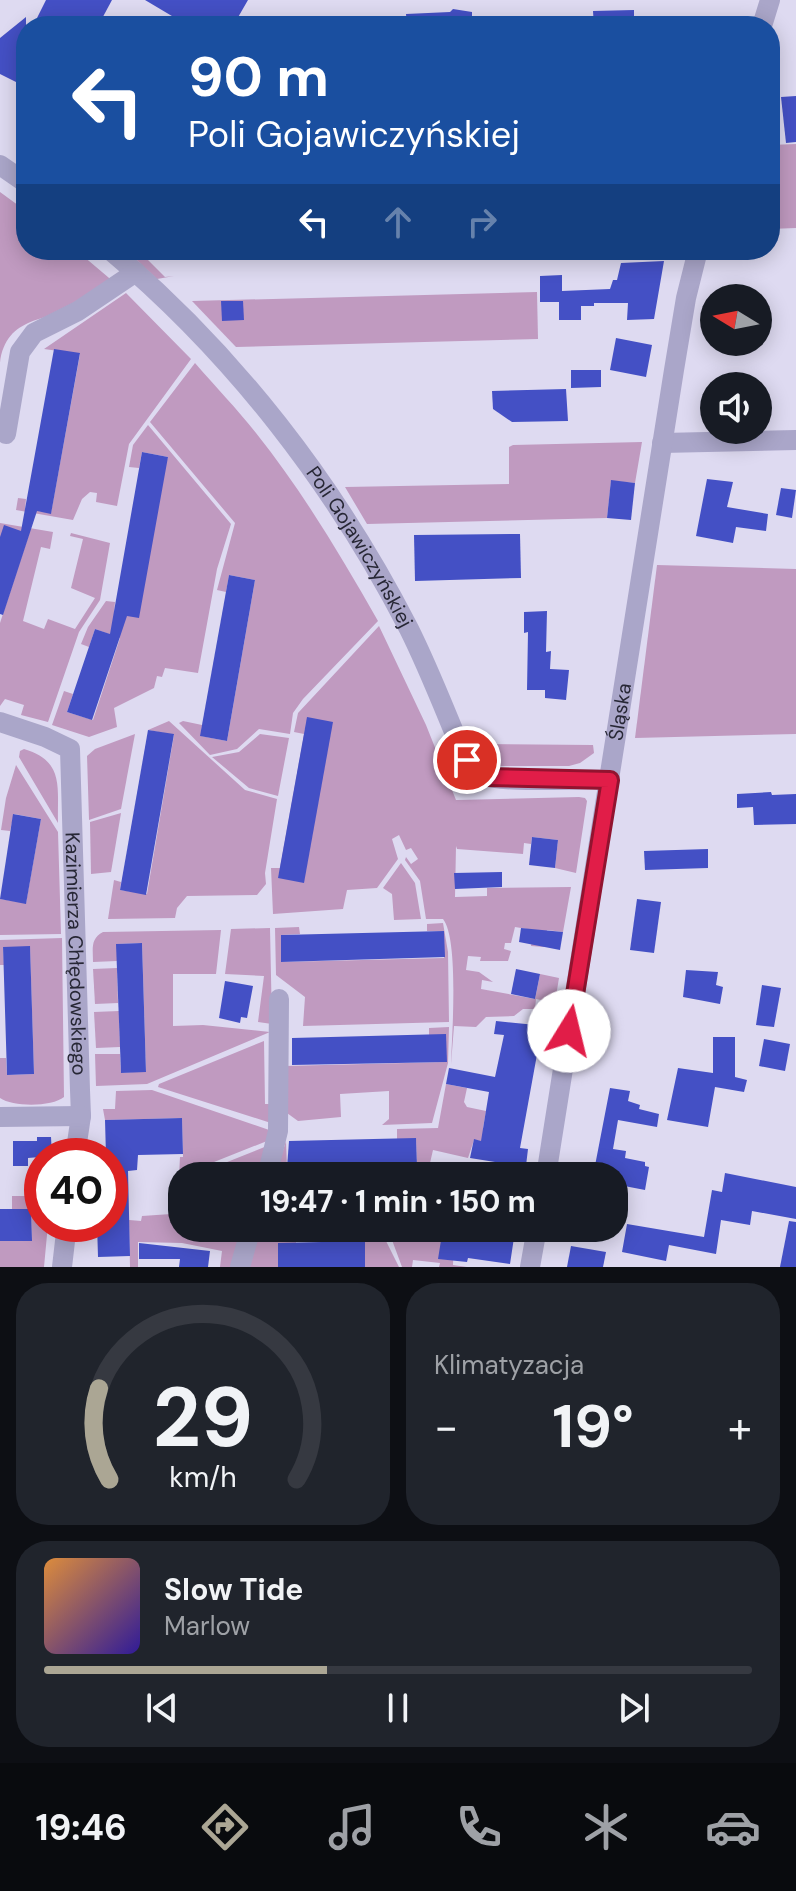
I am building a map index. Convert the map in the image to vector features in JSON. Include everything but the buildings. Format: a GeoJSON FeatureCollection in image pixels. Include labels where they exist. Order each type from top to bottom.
{"type":"FeatureCollection","features":[{"type":"Feature","properties":{"kind":"street","name":"Poli Gojawiczyńskiej"},"geometry":{"type":"LineString","coordinates":[[122,260],[212,347],[279,426],[328,491],[410,631],[462,751],[473,768],[486,777],[497,778],[610,780]]}},
{"type":"Feature","properties":{"kind":"street","name":"Śląska"},"geometry":{"type":"LineString","coordinates":[[548,1162],[662,443],[686,298],[696,260]]}},
{"type":"Feature","properties":{"kind":"street"},"geometry":{"type":"LineString","coordinates":[[6,434],[20,352],[34,333],[78,311],[136,272]]}},
{"type":"Feature","properties":{"kind":"street"},"geometry":{"type":"LineString","coordinates":[[662,443],[796,440]]}},
{"type":"Feature","properties":{"kind":"street","name":"Kazimierza Chłędowskiego"},"geometry":{"type":"LineString","coordinates":[[0,722],[70,749],[81,1116],[78,1138]]}},
{"type":"Feature","properties":{"kind":"street"},"geometry":{"type":"LineString","coordinates":[[270,1162],[278,1131],[279,999]]}},
{"type":"Feature","properties":{"kind":"street"},"geometry":{"type":"LineString","coordinates":[[0,1117],[81,1116]]}},
{"type":"Feature","properties":{"kind":"street"},"geometry":{"type":"LineString","coordinates":[[62,1267],[65,1242]]}},
{"type":"Feature","properties":{"kind":"street"},"geometry":{"type":"LineString","coordinates":[[240,1267],[247,1242]]}},
{"type":"Feature","properties":{"kind":"street"},"geometry":{"type":"LineString","coordinates":[[530,1267],[534,1242]]}},
{"type":"Feature","properties":{"kind":"shaded area"},"geometry":{"type":"Polygon","coordinates":[[[796,144],[796,228],[780,229],[780,145],[796,144]]]}},
{"type":"Feature","properties":{"kind":"shaded area"},"geometry":{"type":"Polygon","coordinates":[[[0,192],[16,204],[16,260],[88,260],[115,283],[83,305],[20,328],[4,347],[0,363],[0,192]]]}},
{"type":"Feature","properties":{"kind":"shaded area"},"geometry":{"type":"Polygon","coordinates":[[[137,260],[148,260],[165,277],[174,276],[157,279],[137,260]]]}},
{"type":"Feature","properties":{"kind":"shaded area"},"geometry":{"type":"Polygon","coordinates":[[[537,292],[538,339],[236,347],[192,301],[537,292]]]}},
{"type":"Feature","properties":{"kind":"shaded area"},"geometry":{"type":"Polygon","coordinates":[[[126,293],[191,359],[129,444],[117,506],[96,502],[97,493],[90,492],[82,499],[73,520],[16,510],[18,498],[26,499],[25,509],[51,513],[80,354],[44,349],[126,293]]]}},
{"type":"Feature","properties":{"kind":"shaded area"},"geometry":{"type":"Polygon","coordinates":[[[195,363],[249,424],[290,478],[378,621],[303,699],[293,713],[290,734],[259,729],[237,749],[210,755],[179,723],[202,725],[201,736],[227,741],[255,580],[229,575],[226,592],[217,590],[235,523],[150,422],[195,363]]]}},
{"type":"Feature","properties":{"kind":"shaded area"},"geometry":{"type":"Polygon","coordinates":[[[148,425],[231,524],[217,569],[198,673],[165,668],[162,677],[157,676],[154,688],[114,708],[117,727],[89,737],[52,725],[64,691],[73,694],[67,712],[93,720],[120,638],[95,629],[89,647],[81,644],[88,627],[106,601],[115,602],[114,613],[168,457],[142,452],[139,468],[129,467],[133,445],[148,425]]]}},
{"type":"Feature","properties":{"kind":"shaded area"},"geometry":{"type":"Polygon","coordinates":[[[642,442],[635,483],[611,481],[607,518],[367,524],[345,487],[509,484],[509,447],[513,445],[642,442]]]}},
{"type":"Feature","properties":{"kind":"shaded area"},"geometry":{"type":"Polygon","coordinates":[[[0,523],[53,532],[50,549],[41,547],[23,621],[44,629],[48,619],[75,629],[95,598],[71,588],[83,539],[70,536],[71,533],[110,543],[100,600],[79,632],[48,722],[21,715],[24,705],[5,699],[0,706],[0,623],[29,534],[0,537],[0,523]]]}},
{"type":"Feature","properties":{"kind":"shaded area"},"geometry":{"type":"Polygon","coordinates":[[[657,565],[796,569],[796,734],[635,738],[657,565]]]}},
{"type":"Feature","properties":{"kind":"shaded area"},"geometry":{"type":"Polygon","coordinates":[[[379,626],[426,725],[456,800],[579,797],[587,801],[576,873],[555,868],[558,840],[532,837],[531,844],[524,843],[523,854],[457,849],[456,846],[455,897],[487,896],[487,888],[571,887],[563,932],[547,930],[544,947],[531,946],[533,930],[515,927],[511,943],[505,943],[504,949],[511,951],[508,961],[480,961],[481,957],[468,956],[466,970],[479,972],[493,982],[482,980],[481,989],[535,999],[540,974],[559,978],[547,1051],[552,1002],[536,999],[535,1009],[523,1009],[514,1016],[486,1017],[476,1027],[454,1026],[451,1064],[453,966],[448,930],[443,919],[426,919],[420,881],[405,860],[406,857],[411,864],[418,859],[411,848],[406,850],[399,835],[392,839],[398,859],[377,888],[347,890],[343,909],[273,914],[271,868],[280,868],[307,718],[304,734],[294,732],[298,713],[379,626]]]}},
{"type":"Feature","properties":{"kind":"shaded area"},"geometry":{"type":"Polygon","coordinates":[[[169,721],[245,790],[277,799],[265,873],[266,884],[257,895],[187,896],[177,908],[175,918],[108,919],[114,880],[121,882],[120,890],[147,894],[174,735],[148,730],[169,721]]]}},
{"type":"Feature","properties":{"kind":"shaded area"},"geometry":{"type":"Polygon","coordinates":[[[135,734],[121,809],[89,820],[87,756],[95,749],[135,734]]]}},
{"type":"Feature","properties":{"kind":"shaded area"},"geometry":{"type":"Polygon","coordinates":[[[260,734],[289,738],[278,796],[249,788],[212,757],[239,752],[260,734]]]}},
{"type":"Feature","properties":{"kind":"shaded area"},"geometry":{"type":"Polygon","coordinates":[[[477,744],[593,745],[594,753],[580,763],[569,766],[498,766],[482,756],[477,744]]]}},
{"type":"Feature","properties":{"kind":"shaded area"},"geometry":{"type":"Polygon","coordinates":[[[24,749],[37,754],[53,768],[58,787],[58,823],[19,757],[24,749]]]}},
{"type":"Feature","properties":{"kind":"shaded area"},"geometry":{"type":"Polygon","coordinates":[[[16,765],[58,832],[61,934],[0,935],[0,899],[26,903],[41,819],[14,814],[10,831],[1,830],[16,765]]]}},
{"type":"Feature","properties":{"kind":"shaded area"},"geometry":{"type":"Polygon","coordinates":[[[121,813],[111,872],[91,874],[90,822],[121,813]]]}},
{"type":"Feature","properties":{"kind":"shaded area"},"geometry":{"type":"Polygon","coordinates":[[[401,863],[415,883],[421,919],[394,920],[392,894],[383,888],[401,863]]]}},
{"type":"Feature","properties":{"kind":"shaded area"},"geometry":{"type":"Polygon","coordinates":[[[443,923],[448,952],[449,1022],[303,1026],[305,997],[276,975],[275,928],[299,927],[300,934],[281,935],[282,962],[444,958],[444,931],[427,931],[427,924],[443,923]]]}},
{"type":"Feature","properties":{"kind":"shaded area"},"geometry":{"type":"Polygon","coordinates":[[[270,928],[272,1024],[258,1022],[264,976],[225,974],[231,929],[270,928]]]}},
{"type":"Feature","properties":{"kind":"shaded area"},"geometry":{"type":"Polygon","coordinates":[[[221,930],[216,974],[173,974],[173,1026],[203,1025],[270,1032],[147,1084],[96,1086],[95,1054],[120,1054],[121,1073],[146,1071],[142,943],[117,944],[117,961],[93,962],[96,938],[103,932],[221,930]]]}},
{"type":"Feature","properties":{"kind":"shaded area"},"geometry":{"type":"Polygon","coordinates":[[[62,938],[64,1097],[42,1104],[6,1101],[0,1098],[0,1058],[6,1058],[7,1075],[34,1074],[30,947],[3,947],[4,965],[0,965],[0,940],[62,938]]]}},
{"type":"Feature","properties":{"kind":"shaded area"},"geometry":{"type":"Polygon","coordinates":[[[117,968],[118,1003],[95,1004],[93,969],[117,968]]]}},
{"type":"Feature","properties":{"kind":"shaded area"},"geometry":{"type":"Polygon","coordinates":[[[119,1011],[120,1047],[96,1048],[94,1012],[119,1011]]]}},
{"type":"Feature","properties":{"kind":"shaded area"},"geometry":{"type":"Polygon","coordinates":[[[449,1027],[448,1063],[432,1123],[382,1125],[389,1119],[389,1091],[340,1094],[341,1117],[298,1121],[287,1113],[284,1066],[446,1062],[446,1035],[429,1035],[429,1028],[449,1027]]]}},
{"type":"Feature","properties":{"kind":"shaded area"},"geometry":{"type":"Polygon","coordinates":[[[264,1041],[265,1104],[273,1104],[274,1124],[158,1087],[159,1084],[264,1041]]]}},
{"type":"Feature","properties":{"kind":"shaded area"},"geometry":{"type":"Polygon","coordinates":[[[446,1084],[467,1088],[464,1102],[467,1107],[486,1111],[483,1128],[488,1131],[486,1142],[474,1140],[468,1158],[433,1150],[430,1162],[417,1162],[416,1139],[397,1139],[397,1129],[438,1128],[446,1084]]]}},
{"type":"Feature","properties":{"kind":"shaded area"},"geometry":{"type":"Polygon","coordinates":[[[152,1090],[275,1132],[272,1139],[214,1162],[180,1162],[180,1157],[183,1157],[182,1118],[105,1120],[103,1109],[115,1109],[116,1091],[152,1090]]]}},
{"type":"Feature","properties":{"kind":"shaded area"},"geometry":{"type":"Polygon","coordinates":[[[286,1141],[287,1162],[279,1162],[286,1141]]]}},
{"type":"Feature","properties":{"kind":"shaded area"},"geometry":{"type":"Polygon","coordinates":[[[272,1144],[266,1162],[227,1162],[272,1144]]]}},
{"type":"Feature","properties":{"kind":"shaded area"},"geometry":{"type":"Polygon","coordinates":[[[12,1196],[24,1196],[24,1209],[12,1209],[12,1196]]]}},
{"type":"Feature","properties":{"kind":"shaded area"},"geometry":{"type":"Polygon","coordinates":[[[168,1214],[168,1242],[242,1242],[235,1267],[220,1267],[222,1251],[182,1243],[138,1242],[138,1267],[130,1267],[129,1220],[141,1221],[142,1216],[168,1214]]]}},
{"type":"Feature","properties":{"kind":"shaded area"},"geometry":{"type":"Polygon","coordinates":[[[0,1241],[46,1242],[44,1267],[0,1267],[0,1241]]]}},
{"type":"Feature","properties":{"kind":"shaded area"},"geometry":{"type":"Polygon","coordinates":[[[256,1242],[296,1242],[278,1243],[278,1267],[248,1267],[256,1242]]]}},
{"type":"Feature","properties":{"kind":"shaded area"},"geometry":{"type":"Polygon","coordinates":[[[365,1242],[386,1242],[399,1267],[365,1267],[365,1242]]]}},
{"type":"Feature","properties":{"kind":"shaded area"},"geometry":{"type":"Polygon","coordinates":[[[393,1242],[454,1242],[453,1265],[467,1267],[439,1267],[440,1263],[413,1260],[412,1267],[402,1267],[393,1242]]]}},
{"type":"Feature","properties":{"kind":"route"},"geometry":{"type":"LineString","coordinates":[[467,760],[486,777],[610,780],[569,1031]]}}]}
